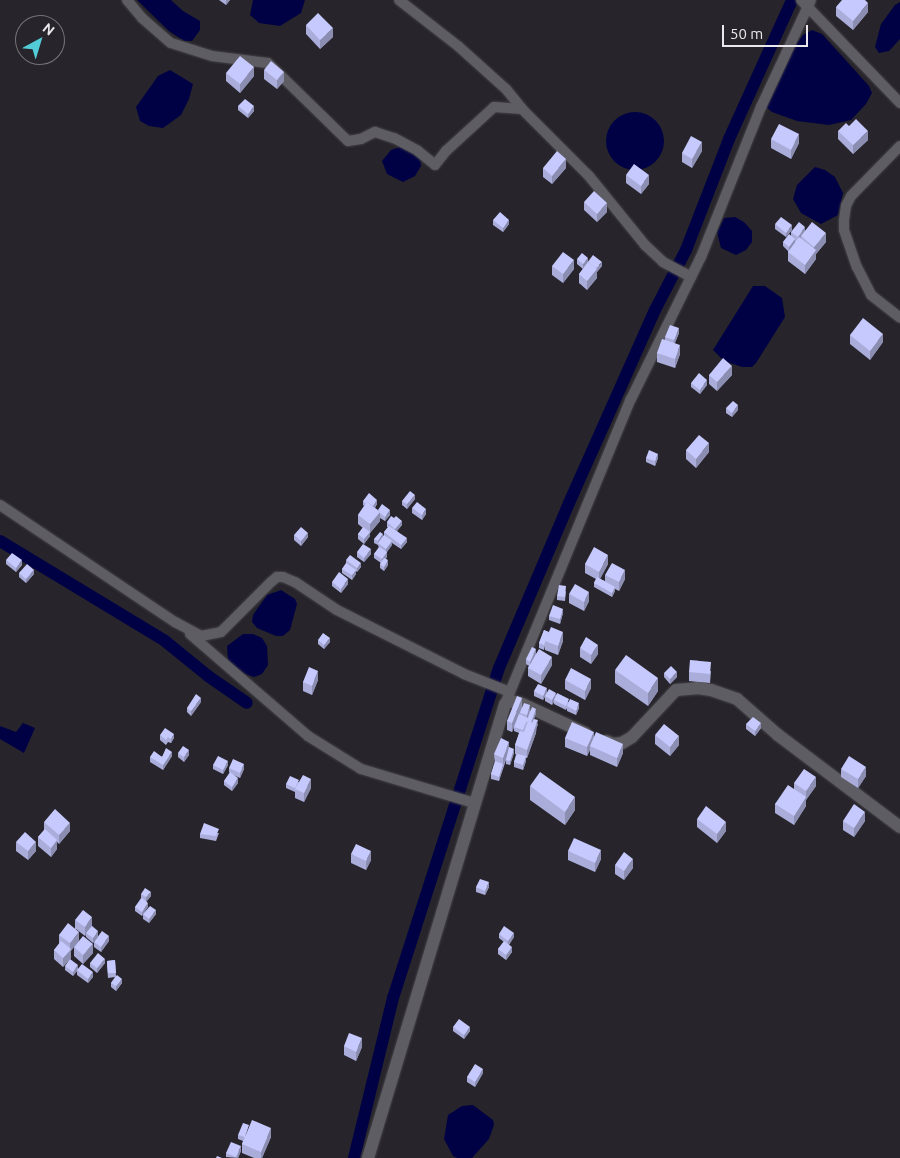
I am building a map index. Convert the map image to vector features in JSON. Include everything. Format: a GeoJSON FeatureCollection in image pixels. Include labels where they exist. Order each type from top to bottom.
{"type":"FeatureCollection","features":[{"type":"Feature","properties":{"kind":"street"},"geometry":{"type":"LineString","coordinates":[[128,0],[142,18],[171,43],[212,56],[268,63],[348,141],[361,139],[375,132],[402,142],[418,151],[435,165],[446,151],[494,107],[522,109]]}},
{"type":"Feature","properties":{"kind":"street"},"geometry":{"type":"LineString","coordinates":[[399,0],[458,46],[506,89],[522,109],[589,176],[645,245],[664,262],[691,277]]}},
{"type":"Feature","properties":{"kind":"street"},"geometry":{"type":"LineString","coordinates":[[368,1158],[507,698],[631,399],[691,277],[806,2],[900,103]]}},
{"type":"Feature","properties":{"kind":"street"},"geometry":{"type":"LineString","coordinates":[[900,146],[851,196],[846,206],[844,230],[857,267],[871,294],[900,318]]}},
{"type":"Feature","properties":{"kind":"street"},"geometry":{"type":"LineString","coordinates":[[0,505],[178,624],[201,636],[221,632],[271,582],[277,577],[283,577],[295,582],[338,610],[464,674],[511,701],[520,703],[612,744],[622,743],[632,737],[676,690],[697,688],[711,690],[737,700],[778,735],[900,827]]}},
{"type":"Feature","properties":{"kind":"street"},"geometry":{"type":"LineString","coordinates":[[178,624],[308,736],[361,769],[474,803]]}},
{"type":"Feature","properties":{"kind":"shaded area"},"geometry":{"type":"Polygon","coordinates":[[[137,0],[171,0],[183,11],[200,21],[200,30],[192,41],[184,41],[169,31],[137,0]]]}},
{"type":"Feature","properties":{"kind":"shaded area"},"geometry":{"type":"Polygon","coordinates":[[[253,0],[305,0],[301,13],[280,26],[259,23],[250,15],[253,0]]]}},
{"type":"Feature","properties":{"kind":"shaded area"},"geometry":{"type":"Polygon","coordinates":[[[900,2],[900,39],[889,51],[879,53],[875,47],[881,24],[895,5],[900,2]]]}},
{"type":"Feature","properties":{"kind":"shaded area"},"geometry":{"type":"Polygon","coordinates":[[[812,30],[822,34],[869,86],[872,93],[866,104],[851,120],[829,125],[797,121],[772,112],[766,107],[796,44],[803,35],[812,30]]]}},
{"type":"Feature","properties":{"kind":"shaded area"},"geometry":{"type":"Polygon","coordinates":[[[170,70],[193,84],[189,99],[181,115],[163,128],[149,126],[140,121],[136,107],[158,76],[170,70]]]}},
{"type":"Feature","properties":{"kind":"shaded area"},"geometry":{"type":"Polygon","coordinates":[[[635,112],[646,114],[659,125],[664,141],[662,152],[651,165],[635,170],[624,168],[611,157],[606,141],[608,130],[619,117],[635,112]]]}},
{"type":"Feature","properties":{"kind":"shaded area"},"geometry":{"type":"Polygon","coordinates":[[[403,146],[420,158],[421,166],[415,176],[403,182],[387,174],[382,161],[391,150],[403,146]]]}},
{"type":"Feature","properties":{"kind":"shaded area"},"geometry":{"type":"Polygon","coordinates":[[[815,167],[825,170],[835,177],[843,193],[838,215],[821,224],[801,213],[793,199],[797,185],[815,167]]]}},
{"type":"Feature","properties":{"kind":"shaded area"},"geometry":{"type":"Polygon","coordinates":[[[735,217],[744,222],[752,231],[752,242],[746,250],[736,255],[721,248],[717,232],[724,218],[735,217]]]}},
{"type":"Feature","properties":{"kind":"shaded area"},"geometry":{"type":"Polygon","coordinates":[[[753,286],[765,286],[782,298],[785,317],[756,363],[752,367],[742,367],[724,361],[713,350],[753,286]]]}},
{"type":"Feature","properties":{"kind":"shaded area"},"geometry":{"type":"Polygon","coordinates":[[[281,590],[295,599],[297,604],[290,630],[283,636],[276,636],[257,628],[252,622],[253,615],[267,595],[281,590]]]}},
{"type":"Feature","properties":{"kind":"shaded area"},"geometry":{"type":"Polygon","coordinates":[[[243,634],[253,634],[262,638],[267,646],[268,665],[262,674],[254,677],[232,666],[228,659],[227,646],[243,634]]]}},
{"type":"Feature","properties":{"kind":"shaded area"},"geometry":{"type":"Polygon","coordinates":[[[23,723],[35,728],[24,753],[0,739],[0,726],[16,732],[23,723]]]}},
{"type":"Feature","properties":{"kind":"shaded area"},"geometry":{"type":"Polygon","coordinates":[[[473,1105],[493,1120],[494,1125],[489,1139],[472,1158],[457,1158],[453,1156],[444,1139],[448,1115],[462,1106],[473,1105]]]}},
{"type":"Feature","properties":{"kind":"building"},"geometry":{"type":"Polygon","coordinates":[[[842,0],[865,0],[868,3],[853,21],[836,7],[842,0]]]}},
{"type":"Feature","properties":{"kind":"building"},"geometry":{"type":"Polygon","coordinates":[[[318,13],[333,28],[320,40],[306,25],[318,13]]]}},
{"type":"Feature","properties":{"kind":"building"},"geometry":{"type":"Polygon","coordinates":[[[240,56],[254,67],[240,84],[226,73],[240,56]]]}},
{"type":"Feature","properties":{"kind":"building"},"geometry":{"type":"Polygon","coordinates":[[[271,61],[284,72],[277,80],[264,70],[271,61]]]}},
{"type":"Feature","properties":{"kind":"building"},"geometry":{"type":"Polygon","coordinates":[[[245,99],[254,106],[248,114],[238,106],[245,99]]]}},
{"type":"Feature","properties":{"kind":"building"},"geometry":{"type":"Polygon","coordinates":[[[856,119],[868,131],[853,145],[838,131],[846,123],[849,126],[856,119]]]}},
{"type":"Feature","properties":{"kind":"building"},"geometry":{"type":"Polygon","coordinates":[[[779,124],[799,134],[791,150],[771,139],[779,124]]]}},
{"type":"Feature","properties":{"kind":"building"},"geometry":{"type":"Polygon","coordinates":[[[691,136],[702,142],[692,159],[682,153],[691,136]]]}},
{"type":"Feature","properties":{"kind":"building"},"geometry":{"type":"Polygon","coordinates":[[[557,151],[566,159],[552,176],[543,168],[557,151]]]}},
{"type":"Feature","properties":{"kind":"building"},"geometry":{"type":"Polygon","coordinates":[[[634,164],[649,175],[641,186],[626,175],[634,164]]]}},
{"type":"Feature","properties":{"kind":"building"},"geometry":{"type":"Polygon","coordinates":[[[594,191],[607,203],[597,214],[584,202],[594,191]]]}},
{"type":"Feature","properties":{"kind":"building"},"geometry":{"type":"Polygon","coordinates":[[[500,212],[509,220],[503,228],[493,220],[500,212]]]}},
{"type":"Feature","properties":{"kind":"building"},"geometry":{"type":"Polygon","coordinates":[[[781,217],[792,225],[786,233],[775,224],[781,217]]]}},
{"type":"Feature","properties":{"kind":"building"},"geometry":{"type":"Polygon","coordinates":[[[799,222],[805,227],[798,237],[791,232],[799,222]]]}},
{"type":"Feature","properties":{"kind":"building"},"geometry":{"type":"Polygon","coordinates":[[[812,222],[826,233],[814,247],[801,236],[812,222]]]}},
{"type":"Feature","properties":{"kind":"building"},"geometry":{"type":"Polygon","coordinates":[[[789,234],[795,239],[789,247],[783,242],[789,234]]]}},
{"type":"Feature","properties":{"kind":"building"},"geometry":{"type":"Polygon","coordinates":[[[799,237],[816,250],[805,265],[788,252],[799,237]]]}},
{"type":"Feature","properties":{"kind":"building"},"geometry":{"type":"Polygon","coordinates":[[[563,252],[574,260],[563,274],[552,266],[563,252]]]}},
{"type":"Feature","properties":{"kind":"building"},"geometry":{"type":"Polygon","coordinates":[[[582,253],[588,258],[583,264],[577,259],[582,253]]]}},
{"type":"Feature","properties":{"kind":"building"},"geometry":{"type":"Polygon","coordinates":[[[593,255],[602,262],[596,268],[587,263],[593,255]]]}},
{"type":"Feature","properties":{"kind":"building"},"geometry":{"type":"Polygon","coordinates":[[[588,262],[597,269],[587,281],[579,274],[588,262]]]}},
{"type":"Feature","properties":{"kind":"building"},"geometry":{"type":"Polygon","coordinates":[[[863,318],[883,334],[870,351],[850,335],[863,318]]]}},
{"type":"Feature","properties":{"kind":"building"},"geometry":{"type":"Polygon","coordinates":[[[670,325],[679,328],[674,340],[665,337],[670,325]]]}},
{"type":"Feature","properties":{"kind":"building"},"geometry":{"type":"Polygon","coordinates":[[[662,339],[680,345],[675,359],[657,353],[662,339]]]}},
{"type":"Feature","properties":{"kind":"building"},"geometry":{"type":"Polygon","coordinates":[[[723,358],[732,366],[717,382],[709,375],[723,358]]]}},
{"type":"Feature","properties":{"kind":"building"},"geometry":{"type":"Polygon","coordinates":[[[699,373],[707,380],[700,390],[691,383],[699,373]]]}},
{"type":"Feature","properties":{"kind":"building"},"geometry":{"type":"Polygon","coordinates":[[[733,401],[738,405],[732,413],[726,408],[733,401]]]}},
{"type":"Feature","properties":{"kind":"building"},"geometry":{"type":"Polygon","coordinates":[[[699,435],[709,443],[696,459],[686,450],[699,435]]]}},
{"type":"Feature","properties":{"kind":"building"},"geometry":{"type":"Polygon","coordinates":[[[649,450],[658,454],[655,461],[646,458],[649,450]]]}},
{"type":"Feature","properties":{"kind":"building"},"geometry":{"type":"Polygon","coordinates":[[[410,491],[415,495],[407,504],[402,501],[410,491]]]}},
{"type":"Feature","properties":{"kind":"building"},"geometry":{"type":"Polygon","coordinates":[[[369,493],[377,500],[373,506],[363,501],[369,493]]]}},
{"type":"Feature","properties":{"kind":"building"},"geometry":{"type":"Polygon","coordinates":[[[367,502],[380,512],[370,524],[358,515],[367,502]]]}},
{"type":"Feature","properties":{"kind":"building"},"geometry":{"type":"Polygon","coordinates":[[[417,502],[426,509],[422,515],[412,508],[417,502]]]}},
{"type":"Feature","properties":{"kind":"building"},"geometry":{"type":"Polygon","coordinates":[[[382,504],[390,510],[385,517],[378,510],[382,504]]]}},
{"type":"Feature","properties":{"kind":"building"},"geometry":{"type":"Polygon","coordinates":[[[391,516],[394,518],[396,516],[402,521],[395,529],[387,522],[391,516]]]}},
{"type":"Feature","properties":{"kind":"building"},"geometry":{"type":"Polygon","coordinates":[[[389,526],[407,538],[401,545],[384,532],[389,526]]]}},
{"type":"Feature","properties":{"kind":"building"},"geometry":{"type":"Polygon","coordinates":[[[301,527],[308,533],[301,541],[294,535],[301,527]]]}},
{"type":"Feature","properties":{"kind":"building"},"geometry":{"type":"Polygon","coordinates":[[[363,527],[370,532],[364,539],[358,534],[363,527]]]}},
{"type":"Feature","properties":{"kind":"building"},"geometry":{"type":"Polygon","coordinates":[[[380,532],[383,534],[378,541],[374,539],[380,532]]]}},
{"type":"Feature","properties":{"kind":"building"},"geometry":{"type":"Polygon","coordinates":[[[384,535],[392,541],[386,549],[378,543],[384,535]]]}},
{"type":"Feature","properties":{"kind":"building"},"geometry":{"type":"Polygon","coordinates":[[[363,544],[371,549],[364,558],[357,552],[363,544]]]}},
{"type":"Feature","properties":{"kind":"building"},"geometry":{"type":"Polygon","coordinates":[[[379,547],[387,552],[382,559],[374,554],[379,547]]]}},
{"type":"Feature","properties":{"kind":"building"},"geometry":{"type":"Polygon","coordinates":[[[594,547],[608,555],[599,572],[585,564],[594,547]]]}},
{"type":"Feature","properties":{"kind":"building"},"geometry":{"type":"Polygon","coordinates":[[[12,553],[22,560],[16,568],[6,560],[12,553]]]}},
{"type":"Feature","properties":{"kind":"building"},"geometry":{"type":"Polygon","coordinates":[[[350,555],[361,563],[357,568],[346,560],[350,555]]]}},
{"type":"Feature","properties":{"kind":"building"},"geometry":{"type":"Polygon","coordinates":[[[384,558],[388,560],[384,567],[380,564],[384,558]]]}},
{"type":"Feature","properties":{"kind":"building"},"geometry":{"type":"Polygon","coordinates":[[[346,563],[356,570],[352,575],[342,569],[346,563]]]}},
{"type":"Feature","properties":{"kind":"building"},"geometry":{"type":"Polygon","coordinates":[[[612,563],[625,570],[619,582],[605,575],[612,563]]]}},
{"type":"Feature","properties":{"kind":"building"},"geometry":{"type":"Polygon","coordinates":[[[27,564],[34,570],[26,579],[19,573],[27,564]]]}},
{"type":"Feature","properties":{"kind":"building"},"geometry":{"type":"Polygon","coordinates":[[[339,572],[348,579],[341,589],[332,582],[339,572]]]}},
{"type":"Feature","properties":{"kind":"building"},"geometry":{"type":"Polygon","coordinates":[[[597,577],[615,587],[612,593],[594,583],[597,577]]]}},
{"type":"Feature","properties":{"kind":"building"},"geometry":{"type":"Polygon","coordinates":[[[575,584],[589,592],[584,602],[569,594],[575,584]]]}},
{"type":"Feature","properties":{"kind":"building"},"geometry":{"type":"Polygon","coordinates":[[[559,585],[566,586],[565,597],[557,596],[559,585]]]}},
{"type":"Feature","properties":{"kind":"building"},"geometry":{"type":"Polygon","coordinates":[[[553,605],[563,609],[560,619],[549,616],[553,605]]]}},
{"type":"Feature","properties":{"kind":"building"},"geometry":{"type":"Polygon","coordinates":[[[551,627],[563,632],[558,646],[545,641],[551,627]]]}},
{"type":"Feature","properties":{"kind":"building"},"geometry":{"type":"Polygon","coordinates":[[[544,630],[549,632],[544,645],[539,643],[544,630]]]}},
{"type":"Feature","properties":{"kind":"building"},"geometry":{"type":"Polygon","coordinates":[[[323,633],[330,638],[324,645],[318,640],[323,633]]]}},
{"type":"Feature","properties":{"kind":"building"},"geometry":{"type":"Polygon","coordinates":[[[586,637],[598,645],[591,655],[580,648],[586,637]]]}},
{"type":"Feature","properties":{"kind":"building"},"geometry":{"type":"Polygon","coordinates":[[[532,647],[536,649],[530,662],[526,659],[532,647]]]}},
{"type":"Feature","properties":{"kind":"building"},"geometry":{"type":"Polygon","coordinates":[[[539,649],[552,657],[541,675],[528,668],[539,649]]]}},
{"type":"Feature","properties":{"kind":"building"},"geometry":{"type":"Polygon","coordinates":[[[626,655],[658,678],[648,693],[615,670],[626,655]]]}},
{"type":"Feature","properties":{"kind":"building"},"geometry":{"type":"Polygon","coordinates":[[[690,660],[711,662],[710,674],[689,672],[690,660]]]}},
{"type":"Feature","properties":{"kind":"building"},"geometry":{"type":"Polygon","coordinates":[[[671,666],[677,672],[670,679],[664,673],[671,666]]]}},
{"type":"Feature","properties":{"kind":"building"},"geometry":{"type":"Polygon","coordinates":[[[309,667],[318,671],[312,686],[303,682],[309,667]]]}},
{"type":"Feature","properties":{"kind":"building"},"geometry":{"type":"Polygon","coordinates":[[[571,668],[591,679],[585,691],[565,680],[571,668]]]}},
{"type":"Feature","properties":{"kind":"building"},"geometry":{"type":"Polygon","coordinates":[[[538,684],[547,688],[543,696],[534,691],[538,684]]]}},
{"type":"Feature","properties":{"kind":"building"},"geometry":{"type":"Polygon","coordinates":[[[549,689],[556,693],[552,700],[545,696],[549,689]]]}},
{"type":"Feature","properties":{"kind":"building"},"geometry":{"type":"Polygon","coordinates":[[[557,693],[569,699],[566,706],[554,700],[557,693]]]}},
{"type":"Feature","properties":{"kind":"building"},"geometry":{"type":"Polygon","coordinates":[[[196,694],[201,698],[191,711],[187,708],[196,694]]]}},
{"type":"Feature","properties":{"kind":"building"},"geometry":{"type":"Polygon","coordinates":[[[517,696],[522,698],[512,723],[507,721],[517,696]]]}},
{"type":"Feature","properties":{"kind":"building"},"geometry":{"type":"Polygon","coordinates":[[[570,699],[579,703],[576,711],[567,706],[570,699]]]}},
{"type":"Feature","properties":{"kind":"building"},"geometry":{"type":"Polygon","coordinates":[[[524,703],[530,705],[527,715],[520,713],[524,703]]]}},
{"type":"Feature","properties":{"kind":"building"},"geometry":{"type":"Polygon","coordinates":[[[532,707],[536,709],[531,722],[526,722],[523,730],[514,727],[519,714],[528,718],[532,707]]]}},
{"type":"Feature","properties":{"kind":"building"},"geometry":{"type":"Polygon","coordinates":[[[753,717],[761,723],[755,731],[746,724],[753,717]]]}},
{"type":"Feature","properties":{"kind":"building"},"geometry":{"type":"Polygon","coordinates":[[[534,719],[538,720],[536,724],[532,723],[534,719]]]}},
{"type":"Feature","properties":{"kind":"building"},"geometry":{"type":"Polygon","coordinates":[[[528,721],[536,724],[527,750],[515,745],[520,731],[524,732],[528,721]]]}},
{"type":"Feature","properties":{"kind":"building"},"geometry":{"type":"Polygon","coordinates":[[[572,722],[594,732],[587,747],[565,738],[572,722]]]}},
{"type":"Feature","properties":{"kind":"building"},"geometry":{"type":"Polygon","coordinates":[[[664,724],[679,736],[670,747],[655,735],[664,724]]]}},
{"type":"Feature","properties":{"kind":"building"},"geometry":{"type":"Polygon","coordinates":[[[165,728],[174,734],[171,739],[168,737],[166,740],[160,735],[165,728]]]}},
{"type":"Feature","properties":{"kind":"building"},"geometry":{"type":"Polygon","coordinates":[[[596,732],[623,744],[617,758],[590,746],[596,732]]]}},
{"type":"Feature","properties":{"kind":"building"},"geometry":{"type":"Polygon","coordinates":[[[501,738],[509,742],[503,758],[494,754],[501,738]]]}},
{"type":"Feature","properties":{"kind":"building"},"geometry":{"type":"Polygon","coordinates":[[[183,746],[189,750],[184,757],[178,753],[183,746]]]}},
{"type":"Feature","properties":{"kind":"building"},"geometry":{"type":"Polygon","coordinates":[[[509,747],[514,749],[510,761],[506,760],[509,747]]]}},
{"type":"Feature","properties":{"kind":"building"},"geometry":{"type":"Polygon","coordinates":[[[166,748],[172,752],[163,765],[150,757],[154,751],[162,757],[166,748]]]}},
{"type":"Feature","properties":{"kind":"building"},"geometry":{"type":"Polygon","coordinates":[[[517,754],[526,756],[523,765],[514,762],[517,754]]]}},
{"type":"Feature","properties":{"kind":"building"},"geometry":{"type":"Polygon","coordinates":[[[218,756],[228,761],[223,770],[213,765],[218,756]]]}},
{"type":"Feature","properties":{"kind":"building"},"geometry":{"type":"Polygon","coordinates":[[[849,756],[866,767],[858,779],[841,769],[849,756]]]}},
{"type":"Feature","properties":{"kind":"building"},"geometry":{"type":"Polygon","coordinates":[[[233,759],[244,764],[240,773],[229,768],[233,759]]]}},
{"type":"Feature","properties":{"kind":"building"},"geometry":{"type":"Polygon","coordinates":[[[495,761],[503,764],[499,777],[491,774],[495,761]]]}},
{"type":"Feature","properties":{"kind":"building"},"geometry":{"type":"Polygon","coordinates":[[[804,769],[816,777],[806,791],[794,783],[804,769]]]}},
{"type":"Feature","properties":{"kind":"building"},"geometry":{"type":"Polygon","coordinates":[[[230,772],[238,778],[232,787],[224,781],[230,772]]]}},
{"type":"Feature","properties":{"kind":"building"},"geometry":{"type":"Polygon","coordinates":[[[540,772],[575,797],[565,812],[530,786],[540,772]]]}},
{"type":"Feature","properties":{"kind":"building"},"geometry":{"type":"Polygon","coordinates":[[[303,775],[311,779],[304,793],[295,789],[303,775]]]}},
{"type":"Feature","properties":{"kind":"building"},"geometry":{"type":"Polygon","coordinates":[[[290,776],[299,780],[295,788],[286,784],[290,776]]]}},
{"type":"Feature","properties":{"kind":"building"},"geometry":{"type":"Polygon","coordinates":[[[788,785],[806,797],[794,816],[775,804],[788,785]]]}},
{"type":"Feature","properties":{"kind":"building"},"geometry":{"type":"Polygon","coordinates":[[[854,804],[865,812],[854,828],[843,821],[854,804]]]}},
{"type":"Feature","properties":{"kind":"building"},"geometry":{"type":"Polygon","coordinates":[[[706,806],[726,822],[717,834],[697,819],[706,806]]]}},
{"type":"Feature","properties":{"kind":"building"},"geometry":{"type":"Polygon","coordinates":[[[55,809],[70,823],[59,835],[44,822],[55,809]]]}},
{"type":"Feature","properties":{"kind":"building"},"geometry":{"type":"Polygon","coordinates":[[[204,823],[219,829],[216,836],[200,834],[204,823]]]}},
{"type":"Feature","properties":{"kind":"building"},"geometry":{"type":"Polygon","coordinates":[[[45,829],[57,840],[51,848],[38,837],[45,829]]]}},
{"type":"Feature","properties":{"kind":"building"},"geometry":{"type":"Polygon","coordinates":[[[25,832],[36,842],[28,851],[16,842],[25,832]]]}},
{"type":"Feature","properties":{"kind":"building"},"geometry":{"type":"Polygon","coordinates":[[[574,838],[601,850],[595,863],[568,851],[574,838]]]}},
{"type":"Feature","properties":{"kind":"building"},"geometry":{"type":"Polygon","coordinates":[[[356,844],[371,851],[366,861],[351,854],[356,844]]]}},
{"type":"Feature","properties":{"kind":"building"},"geometry":{"type":"Polygon","coordinates":[[[624,852],[633,859],[624,871],[615,865],[624,852]]]}},
{"type":"Feature","properties":{"kind":"building"},"geometry":{"type":"Polygon","coordinates":[[[480,879],[489,882],[485,891],[476,887],[480,879]]]}},
{"type":"Feature","properties":{"kind":"building"},"geometry":{"type":"Polygon","coordinates":[[[145,888],[151,892],[146,897],[141,894],[145,888]]]}},
{"type":"Feature","properties":{"kind":"building"},"geometry":{"type":"Polygon","coordinates":[[[142,898],[148,903],[142,912],[135,907],[142,898]]]}},
{"type":"Feature","properties":{"kind":"building"},"geometry":{"type":"Polygon","coordinates":[[[150,906],[156,910],[149,919],[143,914],[150,906]]]}},
{"type":"Feature","properties":{"kind":"building"},"geometry":{"type":"Polygon","coordinates":[[[83,910],[92,917],[85,927],[75,920],[83,910]]]}},
{"type":"Feature","properties":{"kind":"building"},"geometry":{"type":"Polygon","coordinates":[[[68,923],[79,932],[70,943],[59,935],[68,923]]]}},
{"type":"Feature","properties":{"kind":"building"},"geometry":{"type":"Polygon","coordinates":[[[92,926],[98,931],[93,938],[86,933],[92,926]]]}},
{"type":"Feature","properties":{"kind":"building"},"geometry":{"type":"Polygon","coordinates":[[[504,926],[514,933],[508,941],[499,934],[504,926]]]}},
{"type":"Feature","properties":{"kind":"building"},"geometry":{"type":"Polygon","coordinates":[[[102,931],[109,936],[101,947],[94,942],[102,931]]]}},
{"type":"Feature","properties":{"kind":"building"},"geometry":{"type":"Polygon","coordinates":[[[83,936],[93,944],[83,955],[74,947],[83,936]]]}},
{"type":"Feature","properties":{"kind":"building"},"geometry":{"type":"Polygon","coordinates":[[[61,941],[71,949],[63,958],[54,950],[61,941]]]}},
{"type":"Feature","properties":{"kind":"building"},"geometry":{"type":"Polygon","coordinates":[[[504,941],[512,947],[506,955],[498,949],[504,941]]]}},
{"type":"Feature","properties":{"kind":"building"},"geometry":{"type":"Polygon","coordinates":[[[98,953],[105,959],[97,968],[90,963],[98,953]]]}},
{"type":"Feature","properties":{"kind":"building"},"geometry":{"type":"Polygon","coordinates":[[[70,959],[78,965],[73,972],[65,966],[70,959]]]}},
{"type":"Feature","properties":{"kind":"building"},"geometry":{"type":"Polygon","coordinates":[[[115,960],[116,973],[108,973],[107,961],[115,960]]]}},
{"type":"Feature","properties":{"kind":"building"},"geometry":{"type":"Polygon","coordinates":[[[82,964],[93,972],[88,979],[77,970],[82,964]]]}},
{"type":"Feature","properties":{"kind":"building"},"geometry":{"type":"Polygon","coordinates":[[[117,975],[122,979],[116,986],[111,983],[117,975]]]}},
{"type":"Feature","properties":{"kind":"building"},"geometry":{"type":"Polygon","coordinates":[[[459,1019],[470,1027],[464,1035],[453,1027],[459,1019]]]}},
{"type":"Feature","properties":{"kind":"building"},"geometry":{"type":"Polygon","coordinates":[[[349,1033],[362,1038],[356,1052],[344,1046],[349,1033]]]}},
{"type":"Feature","properties":{"kind":"building"},"geometry":{"type":"Polygon","coordinates":[[[475,1064],[483,1069],[475,1082],[467,1077],[475,1064]]]}},
{"type":"Feature","properties":{"kind":"building"},"geometry":{"type":"Polygon","coordinates":[[[252,1120],[271,1128],[261,1152],[242,1144],[252,1120]]]}},
{"type":"Feature","properties":{"kind":"building"},"geometry":{"type":"Polygon","coordinates":[[[243,1123],[249,1125],[245,1137],[238,1135],[243,1123]]]}},
{"type":"Feature","properties":{"kind":"building"},"geometry":{"type":"Polygon","coordinates":[[[231,1142],[241,1146],[236,1157],[226,1153],[231,1142]]]}},
{"type":"Feature","properties":{"kind":"waterway"},"geometry":{"type":"LineString","coordinates":[[354,1158],[393,998],[499,668],[569,503],[655,310],[686,250],[729,139],[792,0]]}},
{"type":"Feature","properties":{"kind":"waterway"},"geometry":{"type":"LineString","coordinates":[[0,541],[165,641],[208,676],[247,703]]}}]}
